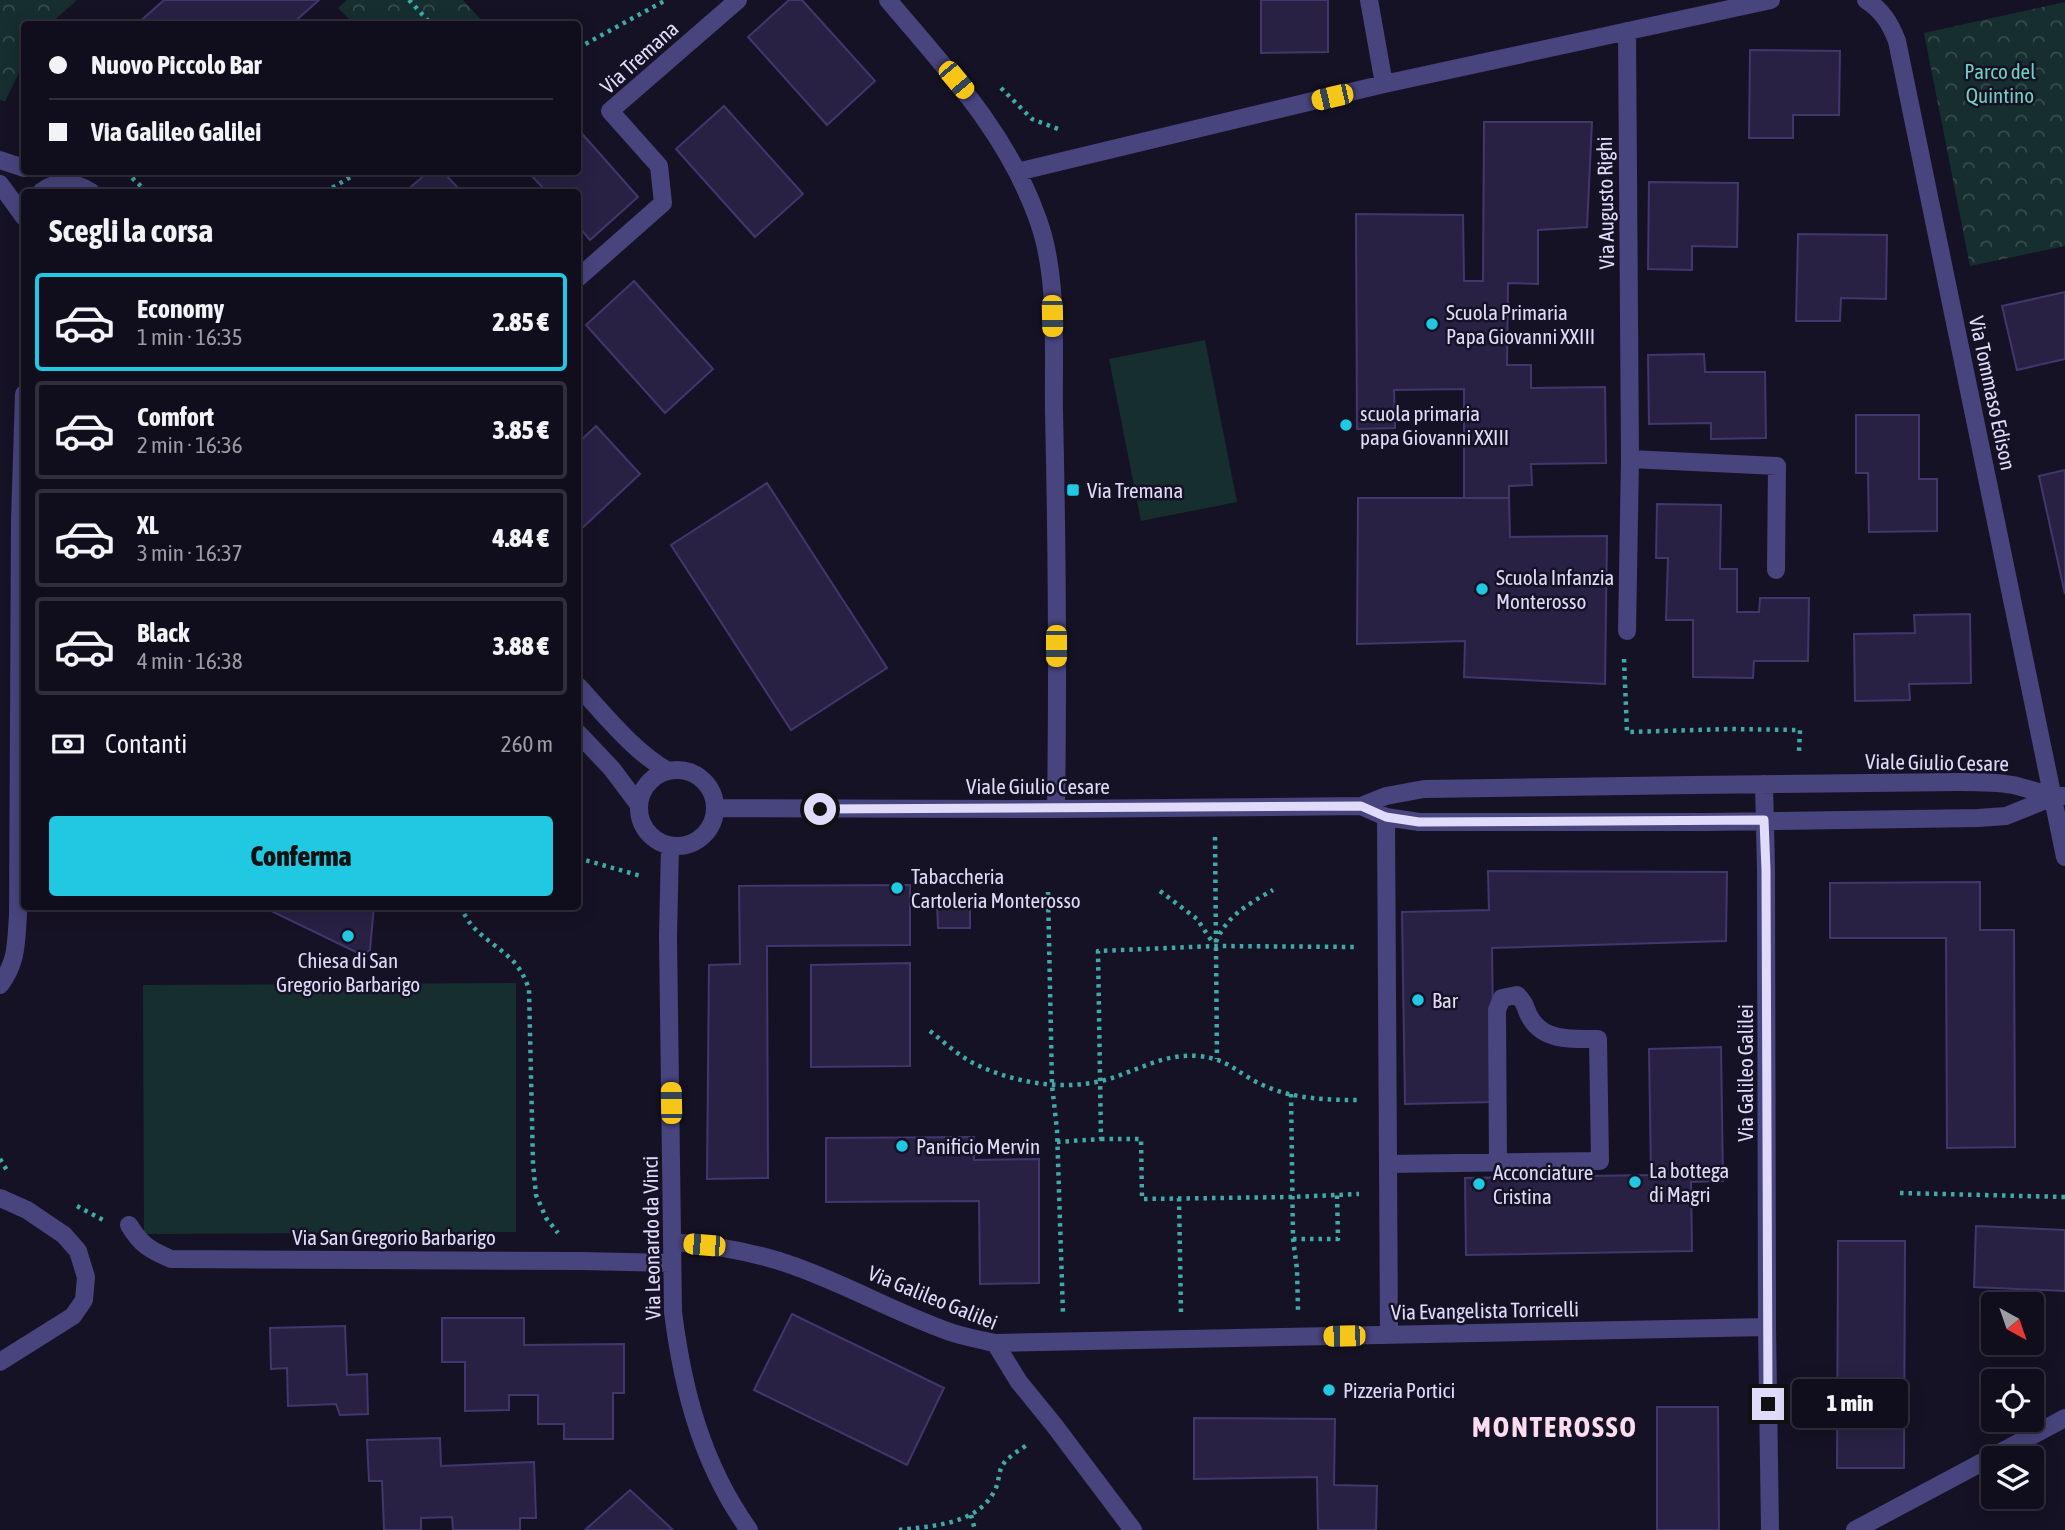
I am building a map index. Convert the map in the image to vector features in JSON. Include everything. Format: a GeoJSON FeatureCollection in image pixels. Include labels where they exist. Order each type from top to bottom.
{"type":"FeatureCollection","features":[{"type":"Feature","properties":{"kind":"street","name":"Via Tremana"},"geometry":{"type":"LineString","coordinates":[[581,275],[663,203],[659,166],[610,111],[738,0]]}},
{"type":"Feature","properties":{"kind":"street"},"geometry":{"type":"LineString","coordinates":[[888,0],[994,129],[1038,217],[1048,256],[1052,290],[1056,506],[1056,809]]}},
{"type":"Feature","properties":{"kind":"street"},"geometry":{"type":"LineString","coordinates":[[1369,0],[1384,84]]}},
{"type":"Feature","properties":{"kind":"street"},"geometry":{"type":"LineString","coordinates":[[1017,173],[1384,84],[1771,0]]}},
{"type":"Feature","properties":{"kind":"street","name":"Via Tommaso Edison"},"geometry":{"type":"LineString","coordinates":[[1870,3],[1889,22],[1897,41],[2059,796]]}},
{"type":"Feature","properties":{"kind":"street","name":"Via Augusto Righi"},"geometry":{"type":"LineString","coordinates":[[1627,31],[1630,458],[1628,631]]}},
{"type":"Feature","properties":{"kind":"street"},"geometry":{"type":"LineString","coordinates":[[0,160],[21,167]]}},
{"type":"Feature","properties":{"kind":"street"},"geometry":{"type":"LineString","coordinates":[[36,175],[48,189],[74,183],[85,189]]}},
{"type":"Feature","properties":{"kind":"street"},"geometry":{"type":"LineString","coordinates":[[0,184],[21,213]]}},
{"type":"Feature","properties":{"kind":"street"},"geometry":{"type":"LineString","coordinates":[[1630,458],[1777,466],[1776,570]]}},
{"type":"Feature","properties":{"kind":"street"},"geometry":{"type":"LineString","coordinates":[[0,985],[10,972],[16,950],[18,915],[21,489]]}},
{"type":"Feature","properties":{"kind":"street"},"geometry":{"type":"LineString","coordinates":[[581,689],[635,747],[652,762],[668,771]]}},
{"type":"Feature","properties":{"kind":"street"},"geometry":{"type":"LineString","coordinates":[[581,736],[612,769],[639,805],[642,822],[653,838],[670,846],[682,847],[693,843],[709,829],[715,808],[710,789],[697,775],[668,771],[660,774],[646,787],[639,805]]}},
{"type":"Feature","properties":{"kind":"street","name":"Viale Giulio Cesare"},"geometry":{"type":"LineString","coordinates":[[715,808],[1361,806],[1386,796],[1424,789],[1976,782],[2013,785],[2059,796]]}},
{"type":"Feature","properties":{"kind":"street","name":"Via Galileo Galilei"},"geometry":{"type":"LineString","coordinates":[[1763,784],[1770,1530]]}},
{"type":"Feature","properties":{"kind":"street"},"geometry":{"type":"LineString","coordinates":[[2059,796],[2065,857]]}},
{"type":"Feature","properties":{"kind":"street","name":"Viale Giulio Cesare"},"geometry":{"type":"LineString","coordinates":[[1361,806],[1386,817],[1419,822],[1978,818],[2006,816],[2059,796]]}},
{"type":"Feature","properties":{"kind":"street"},"geometry":{"type":"LineString","coordinates":[[1386,817],[1389,1335]]}},
{"type":"Feature","properties":{"kind":"street","name":"Via Leonardo da Vinci"},"geometry":{"type":"LineString","coordinates":[[670,846],[668,936],[673,1312],[680,1362],[694,1420],[717,1477],[749,1530]]}},
{"type":"Feature","properties":{"kind":"street"},"geometry":{"type":"LineString","coordinates":[[1388,1164],[1498,1164],[1600,1161],[1598,1039],[1569,1039],[1545,1034],[1531,1019],[1526,1004],[1517,995],[1502,998],[1497,1010],[1498,1164]]}},
{"type":"Feature","properties":{"kind":"street"},"geometry":{"type":"LineString","coordinates":[[0,1198],[27,1210],[64,1234],[78,1251],[86,1277],[84,1300],[73,1316],[0,1362]]}},
{"type":"Feature","properties":{"kind":"street","name":"Via San Gregorio Barbarigo"},"geometry":{"type":"LineString","coordinates":[[129,1225],[138,1240],[152,1251],[172,1259],[673,1263]]}},
{"type":"Feature","properties":{"kind":"street","name":"Via Galileo Galilei"},"geometry":{"type":"LineString","coordinates":[[673,1242],[715,1247],[791,1265],[953,1333],[995,1343],[1018,1382],[1133,1530]]}},
{"type":"Feature","properties":{"kind":"street","name":"Via Evangelista Torricelli"},"geometry":{"type":"LineString","coordinates":[[995,1343],[1767,1328]]}},
{"type":"Feature","properties":{"kind":"street"},"geometry":{"type":"LineString","coordinates":[[1855,1530],[2065,1418]]}},
{"type":"Feature","properties":{"kind":"path"},"geometry":{"type":"LineString","coordinates":[[408,0],[427,21]]}},
{"type":"Feature","properties":{"kind":"path"},"geometry":{"type":"LineString","coordinates":[[581,46],[666,0]]}},
{"type":"Feature","properties":{"kind":"path"},"geometry":{"type":"LineString","coordinates":[[1000,86],[1032,118],[1068,132]]}},
{"type":"Feature","properties":{"kind":"path"},"geometry":{"type":"LineString","coordinates":[[129,175],[144,189]]}},
{"type":"Feature","properties":{"kind":"path"},"geometry":{"type":"LineString","coordinates":[[330,189],[354,175]]}},
{"type":"Feature","properties":{"kind":"path"},"geometry":{"type":"LineString","coordinates":[[1628,631],[1624,657],[1627,732],[1800,730],[1799,751]]}},
{"type":"Feature","properties":{"kind":"path"},"geometry":{"type":"LineString","coordinates":[[1215,808],[1217,1059]]}},
{"type":"Feature","properties":{"kind":"path"},"geometry":{"type":"LineString","coordinates":[[581,859],[629,873]]}},
{"type":"Feature","properties":{"kind":"path"},"geometry":{"type":"LineString","coordinates":[[1215,946],[1220,932],[1234,915],[1273,890]]}},
{"type":"Feature","properties":{"kind":"path"},"geometry":{"type":"LineString","coordinates":[[1160,891],[1197,919],[1215,946]]}},
{"type":"Feature","properties":{"kind":"path"},"geometry":{"type":"LineString","coordinates":[[1048,892],[1052,1085],[1057,1142],[1064,1342]]}},
{"type":"Feature","properties":{"kind":"path"},"geometry":{"type":"LineString","coordinates":[[462,910],[475,931],[512,960],[523,974],[529,989],[536,1195],[546,1219],[581,1261]]}},
{"type":"Feature","properties":{"kind":"path"},"geometry":{"type":"LineString","coordinates":[[1101,1139],[1098,951],[1215,946],[1387,948]]}},
{"type":"Feature","properties":{"kind":"path"},"geometry":{"type":"LineString","coordinates":[[929,1031],[958,1054],[976,1064],[1023,1080],[1052,1085],[1101,1081],[1181,1055],[1217,1059],[1234,1066],[1253,1081],[1291,1094],[1321,1100],[1387,1099]]}},
{"type":"Feature","properties":{"kind":"path"},"geometry":{"type":"LineString","coordinates":[[1291,1094],[1293,1239],[1297,1269],[1299,1337]]}},
{"type":"Feature","properties":{"kind":"path"},"geometry":{"type":"LineString","coordinates":[[1057,1142],[1141,1139],[1142,1199],[1388,1194]]}},
{"type":"Feature","properties":{"kind":"path"},"geometry":{"type":"LineString","coordinates":[[1900,1193],[2065,1197]]}},
{"type":"Feature","properties":{"kind":"path"},"geometry":{"type":"LineString","coordinates":[[1293,1239],[1338,1239],[1337,1194]]}},
{"type":"Feature","properties":{"kind":"path"},"geometry":{"type":"LineString","coordinates":[[1179,1198],[1181,1339]]}},
{"type":"Feature","properties":{"kind":"path"},"geometry":{"type":"LineString","coordinates":[[899,1530],[926,1528],[971,1515],[994,1493],[1003,1463],[1028,1444]]}},
{"type":"Feature","properties":{"kind":"path"},"geometry":{"type":"LineString","coordinates":[[971,1515],[975,1530]]}},
{"type":"Feature","properties":{"kind":"green space"},"geometry":{"type":"Polygon","coordinates":[[[0,0],[77,0],[53,21],[21,21],[21,69],[5,101],[0,100],[0,0]]]}},
{"type":"Feature","properties":{"kind":"green space"},"geometry":{"type":"Polygon","coordinates":[[[347,0],[463,0],[482,21],[351,21],[338,8],[347,0]]]}},
{"type":"Feature","properties":{"kind":"green space","name":"Parco del Quintino"},"geometry":{"type":"Polygon","coordinates":[[[2065,2],[2065,246],[1970,266],[1924,33],[2065,2]]]}},
{"type":"Feature","properties":{"kind":"green space"},"geometry":{"type":"Polygon","coordinates":[[[1205,340],[1237,502],[1141,521],[1109,359],[1205,340]]]}},
{"type":"Feature","properties":{"kind":"green space"},"geometry":{"type":"Polygon","coordinates":[[[516,983],[516,1232],[144,1234],[143,985],[516,983]]]}},
{"type":"Feature","properties":{"kind":"building"},"geometry":{"type":"Polygon","coordinates":[[[164,0],[319,0],[295,21],[140,21],[164,0]]]}},
{"type":"Feature","properties":{"kind":"building"},"geometry":{"type":"Polygon","coordinates":[[[789,0],[802,0],[875,81],[827,125],[748,37],[789,0]]]}},
{"type":"Feature","properties":{"kind":"building"},"geometry":{"type":"Polygon","coordinates":[[[1261,0],[1328,0],[1328,52],[1261,53],[1261,0]]]}},
{"type":"Feature","properties":{"kind":"building"},"geometry":{"type":"Polygon","coordinates":[[[1750,50],[1840,51],[1839,115],[1793,115],[1793,138],[1749,138],[1750,50]]]}},
{"type":"Feature","properties":{"kind":"building"},"geometry":{"type":"Polygon","coordinates":[[[724,106],[803,194],[755,237],[676,149],[724,106]]]}},
{"type":"Feature","properties":{"kind":"building","name":"Scuola Primaria Papa Giovanni XXIII"},"geometry":{"type":"Polygon","coordinates":[[[1484,122],[1592,122],[1587,227],[1538,230],[1538,284],[1508,283],[1507,365],[1531,365],[1531,388],[1605,387],[1606,463],[1531,464],[1532,485],[1509,486],[1509,498],[1464,498],[1464,389],[1394,390],[1395,428],[1357,429],[1356,214],[1463,215],[1464,281],[1483,281],[1484,122]]]}},
{"type":"Feature","properties":{"kind":"building"},"geometry":{"type":"Polygon","coordinates":[[[581,132],[638,197],[590,240],[581,230],[581,189],[544,189],[531,175],[581,175],[581,132]]]}},
{"type":"Feature","properties":{"kind":"building"},"geometry":{"type":"Polygon","coordinates":[[[425,175],[446,175],[459,189],[408,189],[425,175]]]}},
{"type":"Feature","properties":{"kind":"building"},"geometry":{"type":"Polygon","coordinates":[[[1649,182],[1738,183],[1737,247],[1692,246],[1692,270],[1648,269],[1649,182]]]}},
{"type":"Feature","properties":{"kind":"building"},"geometry":{"type":"Polygon","coordinates":[[[1798,234],[1887,235],[1886,299],[1841,298],[1840,321],[1796,321],[1798,234]]]}},
{"type":"Feature","properties":{"kind":"building"},"geometry":{"type":"Polygon","coordinates":[[[634,281],[713,369],[665,413],[586,325],[634,281]]]}},
{"type":"Feature","properties":{"kind":"building"},"geometry":{"type":"Polygon","coordinates":[[[2065,292],[2065,359],[2017,370],[2002,306],[2065,292]]]}},
{"type":"Feature","properties":{"kind":"building"},"geometry":{"type":"Polygon","coordinates":[[[1704,354],[1705,372],[1765,372],[1766,438],[1711,439],[1711,423],[1649,424],[1648,355],[1704,354]]]}},
{"type":"Feature","properties":{"kind":"building"},"geometry":{"type":"Polygon","coordinates":[[[1856,415],[1919,415],[1919,479],[1937,479],[1937,531],[1869,532],[1868,473],[1856,473],[1856,415]]]}},
{"type":"Feature","properties":{"kind":"building"},"geometry":{"type":"Polygon","coordinates":[[[596,426],[640,474],[581,529],[581,440],[596,426]]]}},
{"type":"Feature","properties":{"kind":"building"},"geometry":{"type":"Polygon","coordinates":[[[2065,470],[2065,594],[2039,476],[2065,470]]]}},
{"type":"Feature","properties":{"kind":"building"},"geometry":{"type":"Polygon","coordinates":[[[767,483],[887,668],[791,730],[671,545],[767,483]]]}},
{"type":"Feature","properties":{"kind":"building","name":"Scuola Infanzia Monterosso"},"geometry":{"type":"Polygon","coordinates":[[[1358,498],[1509,498],[1510,537],[1607,536],[1605,684],[1464,677],[1465,641],[1357,644],[1358,498]]]}},
{"type":"Feature","properties":{"kind":"building"},"geometry":{"type":"Polygon","coordinates":[[[1657,504],[1721,505],[1720,569],[1737,569],[1737,612],[1759,612],[1760,598],[1809,598],[1808,661],[1754,661],[1753,678],[1693,677],[1693,620],[1666,620],[1668,558],[1656,558],[1657,504]]]}},
{"type":"Feature","properties":{"kind":"building"},"geometry":{"type":"Polygon","coordinates":[[[1970,614],[1971,683],[1909,684],[1910,700],[1855,701],[1854,634],[1915,633],[1914,615],[1970,614]]]}},
{"type":"Feature","properties":{"kind":"building"},"geometry":{"type":"Polygon","coordinates":[[[1488,871],[1727,872],[1726,941],[1492,948],[1494,1102],[1405,1104],[1402,912],[1489,910],[1488,871]]]}},
{"type":"Feature","properties":{"kind":"building"},"geometry":{"type":"Polygon","coordinates":[[[1980,882],[1980,930],[2014,930],[2015,1147],[1947,1148],[1946,938],[1830,938],[1830,883],[1980,882]]]}},
{"type":"Feature","properties":{"kind":"building"},"geometry":{"type":"Polygon","coordinates":[[[910,885],[910,945],[767,946],[768,1178],[707,1179],[709,965],[740,964],[739,886],[910,885]]]}},
{"type":"Feature","properties":{"kind":"building"},"geometry":{"type":"Polygon","coordinates":[[[937,901],[970,901],[970,928],[938,928],[937,901]]]}},
{"type":"Feature","properties":{"kind":"building","name":"Chiesa di San Gregorio Barbarigo"},"geometry":{"type":"Polygon","coordinates":[[[269,910],[374,910],[370,950],[358,953],[269,910]]]}},
{"type":"Feature","properties":{"kind":"building"},"geometry":{"type":"Polygon","coordinates":[[[910,963],[910,1066],[811,1067],[811,965],[910,963]]]}},
{"type":"Feature","properties":{"kind":"building"},"geometry":{"type":"Polygon","coordinates":[[[1721,1047],[1723,1181],[1691,1182],[1692,1251],[1466,1255],[1465,1178],[1651,1175],[1649,1049],[1721,1047]]]}},
{"type":"Feature","properties":{"kind":"building"},"geometry":{"type":"Polygon","coordinates":[[[974,1137],[974,1160],[1039,1159],[1039,1283],[980,1284],[979,1201],[826,1202],[826,1138],[974,1137]]]}},
{"type":"Feature","properties":{"kind":"building"},"geometry":{"type":"Polygon","coordinates":[[[1976,1226],[2065,1230],[2065,1291],[1974,1287],[1976,1226]]]}},
{"type":"Feature","properties":{"kind":"building"},"geometry":{"type":"Polygon","coordinates":[[[1838,1241],[1905,1241],[1904,1468],[1837,1468],[1838,1241]]]}},
{"type":"Feature","properties":{"kind":"building"},"geometry":{"type":"Polygon","coordinates":[[[792,1314],[944,1388],[907,1465],[754,1390],[792,1314]]]}},
{"type":"Feature","properties":{"kind":"building"},"geometry":{"type":"Polygon","coordinates":[[[442,1318],[524,1318],[524,1345],[624,1344],[624,1393],[613,1393],[613,1439],[564,1439],[564,1424],[538,1424],[538,1395],[509,1395],[509,1410],[465,1411],[465,1362],[442,1362],[442,1318]]]}},
{"type":"Feature","properties":{"kind":"building"},"geometry":{"type":"Polygon","coordinates":[[[345,1326],[347,1375],[367,1374],[368,1414],[340,1415],[336,1404],[288,1406],[287,1368],[271,1369],[270,1328],[345,1326]]]}},
{"type":"Feature","properties":{"kind":"building"},"geometry":{"type":"Polygon","coordinates":[[[1657,1407],[1718,1407],[1719,1530],[1657,1530],[1657,1407]]]}},
{"type":"Feature","properties":{"kind":"building"},"geometry":{"type":"Polygon","coordinates":[[[1194,1418],[1335,1419],[1334,1485],[1377,1486],[1376,1530],[1318,1530],[1317,1477],[1194,1479],[1194,1418]]]}},
{"type":"Feature","properties":{"kind":"building"},"geometry":{"type":"Polygon","coordinates":[[[440,1438],[441,1466],[534,1462],[536,1518],[520,1518],[520,1530],[453,1530],[452,1517],[421,1518],[421,1530],[384,1530],[382,1481],[369,1481],[367,1440],[440,1438]]]}},
{"type":"Feature","properties":{"kind":"building"},"geometry":{"type":"Polygon","coordinates":[[[630,1490],[673,1530],[585,1530],[630,1490]]]}},
{"type":"Feature","properties":{"kind":"place","name":"Scuola Primaria Papa Giovanni XXIII"},"geometry":{"type":"Point","coordinates":[1432,324]}},
{"type":"Feature","properties":{"kind":"place","name":"scuola primaria papa Giovanni XXIII"},"geometry":{"type":"Point","coordinates":[1346,425]}},
{"type":"Feature","properties":{"kind":"place","name":"Via Tremana"},"geometry":{"type":"Point","coordinates":[1073,490]}},
{"type":"Feature","properties":{"kind":"place","name":"Scuola Infanzia Monterosso"},"geometry":{"type":"Point","coordinates":[1482,589]}},
{"type":"Feature","properties":{"kind":"place","name":"Tabaccheria Cartoleria Monterosso"},"geometry":{"type":"Point","coordinates":[897,888]}},
{"type":"Feature","properties":{"kind":"place","name":"Chiesa di San Gregorio Barbarigo"},"geometry":{"type":"Point","coordinates":[348,936]}},
{"type":"Feature","properties":{"kind":"place","name":"Bar"},"geometry":{"type":"Point","coordinates":[1418,1000]}},
{"type":"Feature","properties":{"kind":"place","name":"Panificio Mervin"},"geometry":{"type":"Point","coordinates":[902,1146]}},
{"type":"Feature","properties":{"kind":"place","name":"La bottega di Magri"},"geometry":{"type":"Point","coordinates":[1635,1182]}},
{"type":"Feature","properties":{"kind":"place","name":"Acconciature Cristina"},"geometry":{"type":"Point","coordinates":[1479,1184]}},
{"type":"Feature","properties":{"kind":"place","name":"Pizzeria Portici"},"geometry":{"type":"Point","coordinates":[1329,1390]}},
{"type":"Feature","properties":{"kind":"district","name":"MONTEROSSO"},"geometry":{"type":"Point","coordinates":[1555,1427]}},
{"type":"Feature","properties":{"kind":"route"},"geometry":{"type":"LineString","coordinates":[[820,809],[1361,806],[1386,817],[1419,822],[1764,820],[1768,1404]]}}]}
